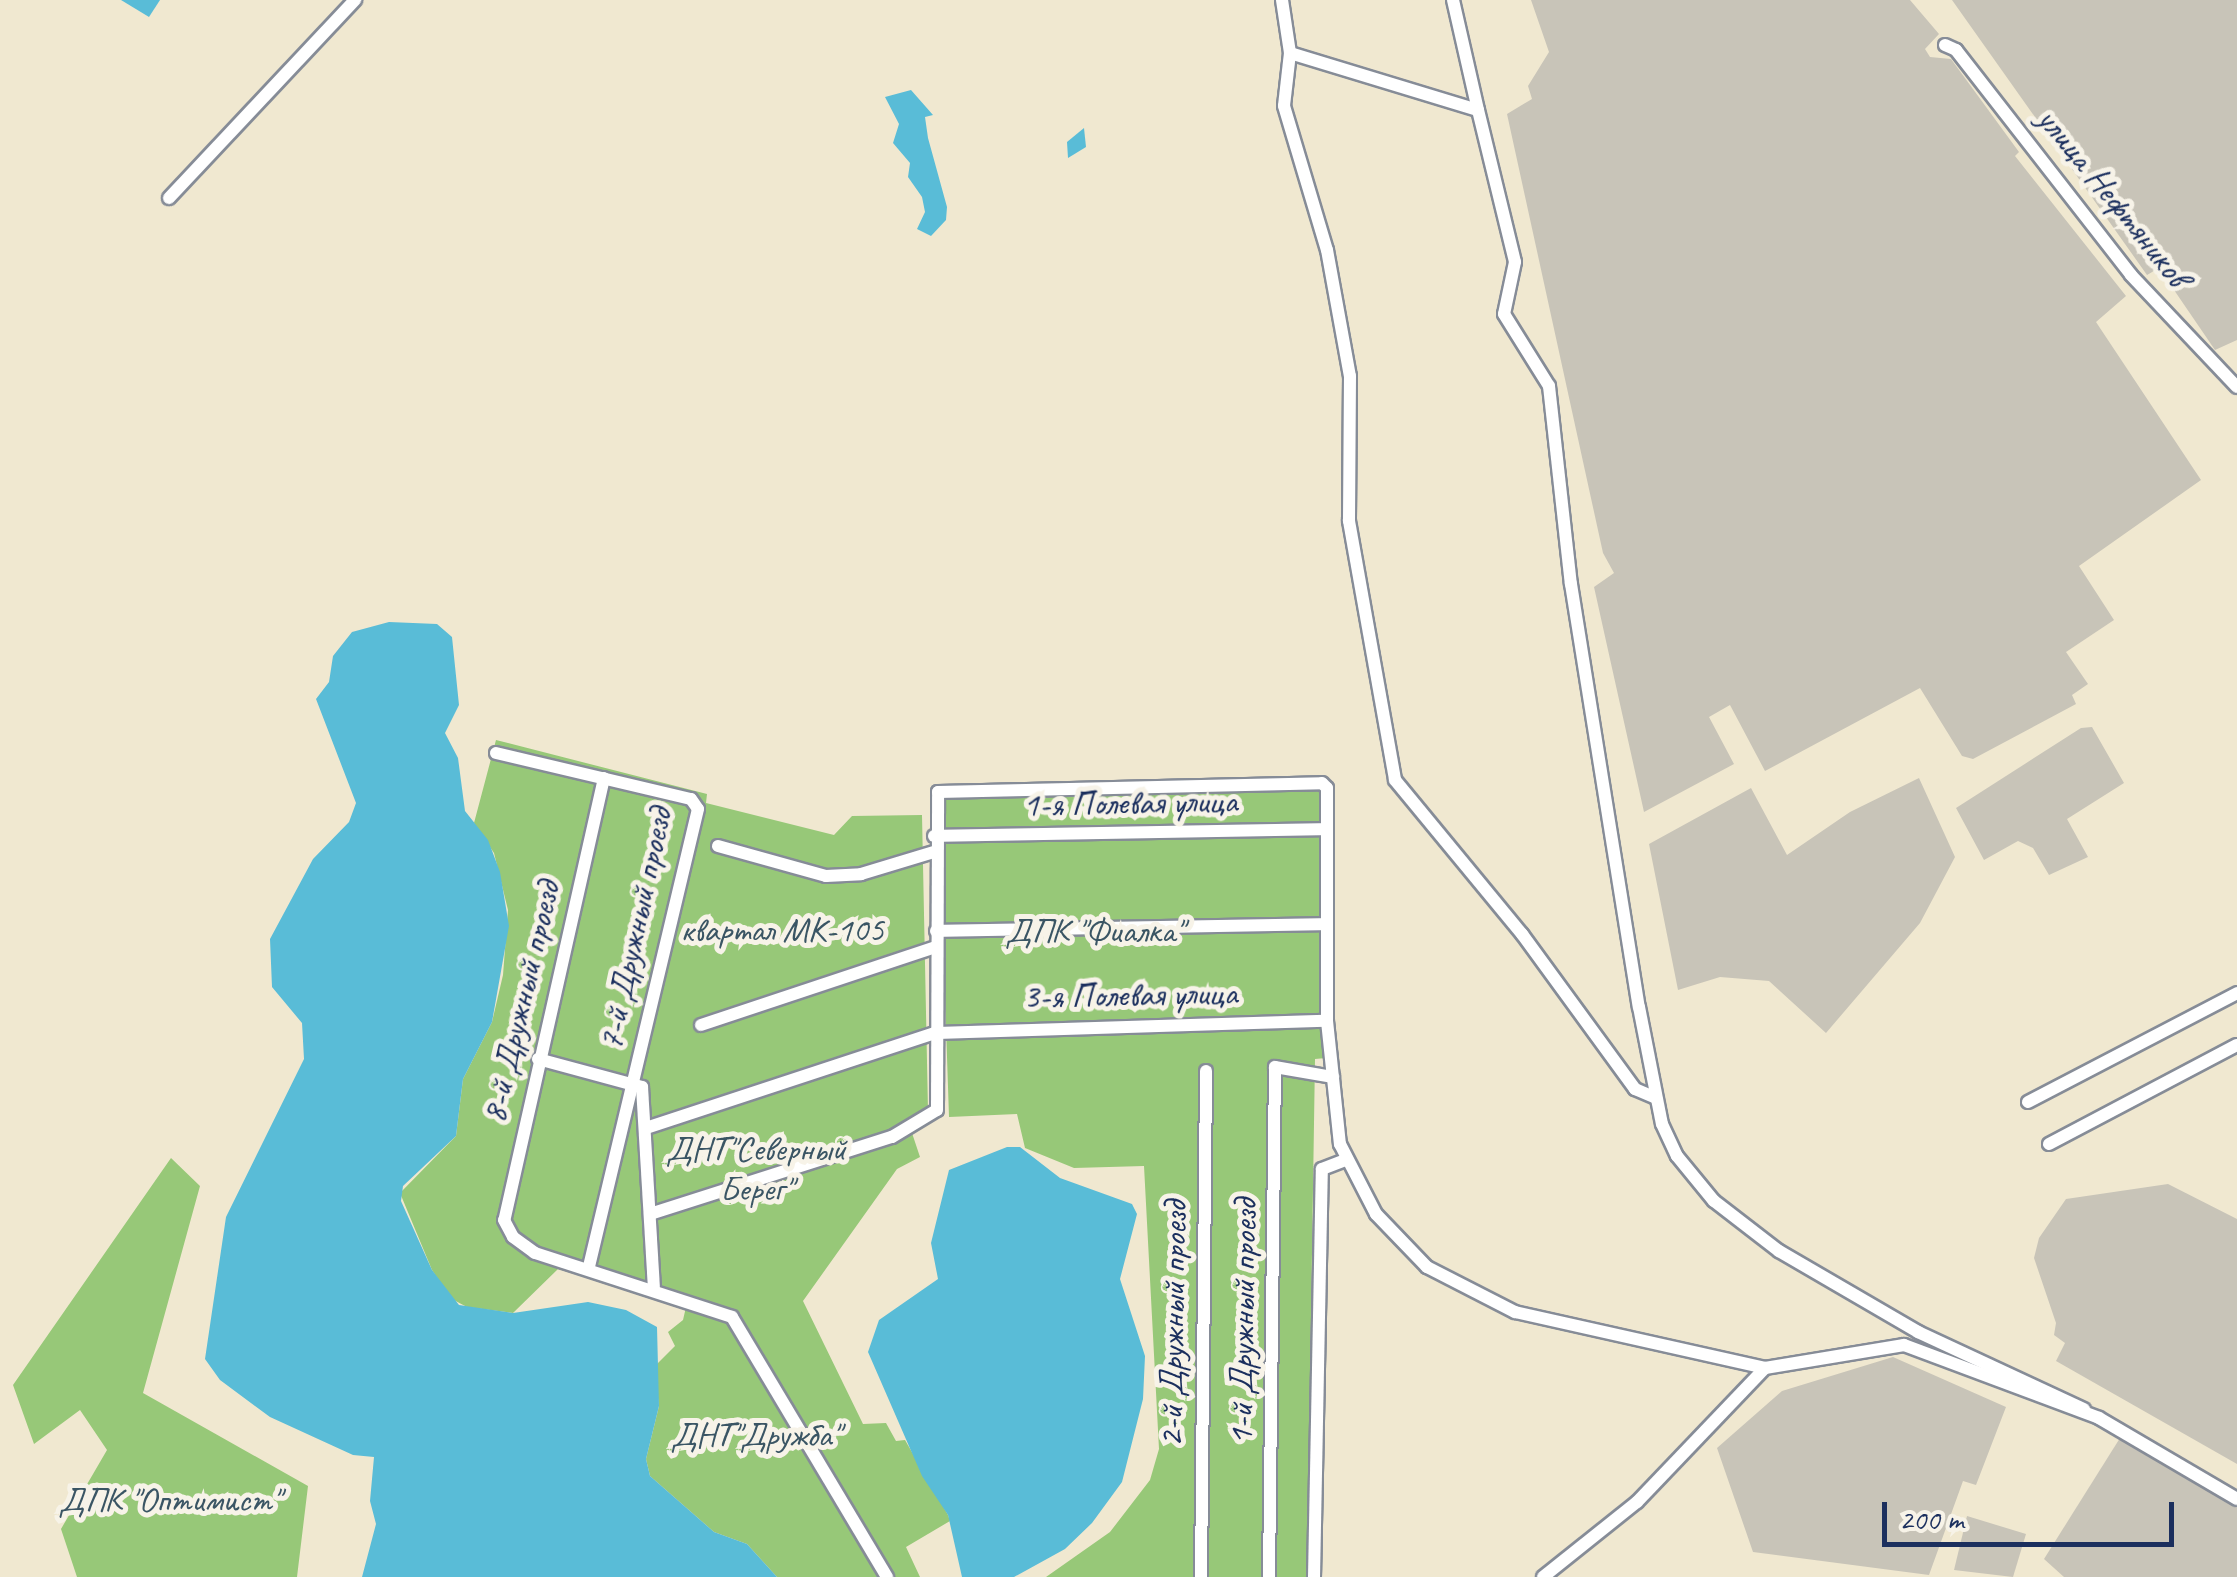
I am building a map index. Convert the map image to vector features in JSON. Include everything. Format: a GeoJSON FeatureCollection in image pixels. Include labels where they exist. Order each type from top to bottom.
{"type":"FeatureCollection","features":[{"type":"Feature","properties":{"kind":"street"},"geometry":{"type":"LineString","coordinates":[[170,198],[355,0]]}},
{"type":"Feature","properties":{"kind":"street"},"geometry":{"type":"LineString","coordinates":[[1282,0],[1290,53],[1284,106],[1327,250],[1350,376],[1349,520],[1395,780],[1522,934],[1635,1089],[1656,1098]]}},
{"type":"Feature","properties":{"kind":"street"},"geometry":{"type":"LineString","coordinates":[[1453,0],[1515,262],[1504,314],[1548,386],[1572,584],[1656,1098],[1687,1172],[1746,1228],[1918,1332],[2054,1391],[2237,1499]]}},
{"type":"Feature","properties":{"kind":"street","name":"улица Нефтяников"},"geometry":{"type":"LineString","coordinates":[[1944,46],[1956,50],[2131,275],[2237,387]]}},
{"type":"Feature","properties":{"kind":"street"},"geometry":{"type":"LineString","coordinates":[[1290,53],[1478,110]]}},
{"type":"Feature","properties":{"kind":"street","name":"7-й Дружный проезд"},"geometry":{"type":"LineString","coordinates":[[496,753],[691,798],[698,809],[589,1268]]}},
{"type":"Feature","properties":{"kind":"street","name":"8-й Дружный проезд"},"geometry":{"type":"LineString","coordinates":[[589,1268],[536,1252],[513,1237],[504,1208],[604,778]]}},
{"type":"Feature","properties":{"kind":"street"},"geometry":{"type":"LineString","coordinates":[[650,1214],[892,1138],[937,1110],[934,800],[944,790],[1322,783],[1327,830],[1328,1021],[1345,1160],[1398,1242],[1468,1292],[1544,1320],[1764,1368],[1894,1344],[2099,1418]]}},
{"type":"Feature","properties":{"kind":"street","name":"1-я Полевая улица"},"geometry":{"type":"LineString","coordinates":[[934,836],[1327,830]]}},
{"type":"Feature","properties":{"kind":"street"},"geometry":{"type":"LineString","coordinates":[[718,846],[826,876],[861,874],[934,852]]}},
{"type":"Feature","properties":{"kind":"street"},"geometry":{"type":"LineString","coordinates":[[936,931],[1327,924]]}},
{"type":"Feature","properties":{"kind":"street"},"geometry":{"type":"LineString","coordinates":[[701,1025],[936,947]]}},
{"type":"Feature","properties":{"kind":"street"},"geometry":{"type":"LineString","coordinates":[[2028,1102],[2237,994]]}},
{"type":"Feature","properties":{"kind":"street","name":"3-я Полевая улица"},"geometry":{"type":"LineString","coordinates":[[646,1128],[935,1033],[1328,1021]]}},
{"type":"Feature","properties":{"kind":"street"},"geometry":{"type":"LineString","coordinates":[[2049,1144],[2237,1045]]}},
{"type":"Feature","properties":{"kind":"street"},"geometry":{"type":"LineString","coordinates":[[538,1059],[633,1081],[644,1092],[654,1287]]}},
{"type":"Feature","properties":{"kind":"street","name":"1-й Дружный проезд"},"geometry":{"type":"LineString","coordinates":[[1269,1577],[1274,1066],[1333,1077]]}},
{"type":"Feature","properties":{"kind":"street","name":"2-й Дружный проезд"},"geometry":{"type":"LineString","coordinates":[[1201,1577],[1206,1072]]}},
{"type":"Feature","properties":{"kind":"street"},"geometry":{"type":"LineString","coordinates":[[1314,1577],[1322,1169],[1345,1160]]}},
{"type":"Feature","properties":{"kind":"street"},"geometry":{"type":"LineString","coordinates":[[589,1268],[722,1310],[739,1324],[887,1577]]}},
{"type":"Feature","properties":{"kind":"street"},"geometry":{"type":"LineString","coordinates":[[1543,1577],[1637,1502],[1764,1368]]}},
{"type":"Feature","properties":{"kind":"shaded area"},"geometry":{"type":"Polygon","coordinates":[[[1531,0],[1910,0],[1939,34],[1925,49],[1930,57],[1951,59],[2019,152],[2015,156],[2126,296],[2096,322],[2201,480],[2079,566],[2114,620],[2066,652],[2088,684],[2072,695],[2076,704],[1973,759],[1962,756],[1920,688],[1765,771],[1730,705],[1709,717],[1734,764],[1644,812],[1594,587],[1614,573],[1603,553],[1507,114],[1532,99],[1528,86],[1549,52],[1531,0]]]}},
{"type":"Feature","properties":{"kind":"shaded area"},"geometry":{"type":"Polygon","coordinates":[[[1952,0],[2237,0],[2237,340],[2215,350],[2159,268],[2147,275],[1952,0]]]}},
{"type":"Feature","properties":{"kind":"shaded area"},"geometry":{"type":"Polygon","coordinates":[[[2092,727],[2124,783],[2067,819],[2088,857],[2049,875],[2033,848],[2018,841],[1984,860],[1956,808],[2081,728],[2092,727]]]}},
{"type":"Feature","properties":{"kind":"shaded area"},"geometry":{"type":"Polygon","coordinates":[[[1919,778],[1955,857],[1920,923],[1826,1033],[1769,981],[1720,977],[1678,990],[1649,844],[1751,788],[1787,855],[1850,812],[1919,778]]]}},
{"type":"Feature","properties":{"kind":"shaded area"},"geometry":{"type":"Polygon","coordinates":[[[2168,1184],[2237,1219],[2237,1464],[2056,1361],[2065,1343],[2054,1335],[2056,1323],[2034,1258],[2039,1238],[2066,1199],[2168,1184]]]}},
{"type":"Feature","properties":{"kind":"shaded area"},"geometry":{"type":"Polygon","coordinates":[[[1893,1357],[2006,1407],[1976,1485],[1963,1481],[1929,1575],[1753,1552],[1717,1448],[1782,1391],[1893,1357]]]}},
{"type":"Feature","properties":{"kind":"shaded area"},"geometry":{"type":"Polygon","coordinates":[[[2120,1438],[2237,1508],[2237,1577],[2064,1577],[2044,1559],[2120,1438]]]}},
{"type":"Feature","properties":{"kind":"shaded area"},"geometry":{"type":"Polygon","coordinates":[[[1967,1516],[2026,1534],[2013,1577],[1954,1570],[1967,1516]]]}},
{"type":"Feature","properties":{"kind":"green space"},"geometry":{"type":"Polygon","coordinates":[[[496,740],[707,794],[706,803],[834,835],[852,816],[922,815],[928,1111],[908,1121],[920,1157],[897,1169],[803,1301],[863,1424],[886,1423],[896,1441],[905,1440],[948,1515],[950,1521],[906,1547],[920,1577],[777,1577],[747,1544],[714,1532],[650,1476],[646,1459],[659,1406],[654,1367],[675,1346],[668,1332],[683,1320],[686,1307],[558,1269],[513,1313],[467,1307],[450,1298],[432,1270],[400,1193],[456,1136],[463,1079],[492,1022],[503,975],[508,910],[494,853],[474,823],[496,740]]]}},
{"type":"Feature","properties":{"kind":"green space","name":"ДПК \"Фиалка\""},"geometry":{"type":"Polygon","coordinates":[[[1325,777],[1332,785],[1326,1058],[1315,1059],[1307,1577],[1046,1577],[1110,1532],[1150,1480],[1159,1449],[1144,1166],[1074,1168],[1025,1148],[1017,1114],[949,1117],[938,785],[1325,777]]]}},
{"type":"Feature","properties":{"kind":"green space","name":"ДПК \"Оптимист\""},"geometry":{"type":"Polygon","coordinates":[[[171,1158],[200,1186],[143,1393],[308,1486],[297,1577],[77,1577],[61,1529],[107,1450],[80,1410],[34,1444],[13,1385],[171,1158]]]}},
{"type":"Feature","properties":{"kind":"water"},"geometry":{"type":"Polygon","coordinates":[[[121,0],[160,0],[149,17],[121,0]]]}},
{"type":"Feature","properties":{"kind":"water"},"geometry":{"type":"Polygon","coordinates":[[[911,90],[933,115],[925,117],[928,138],[947,207],[946,220],[931,236],[917,229],[925,212],[922,197],[908,177],[910,163],[893,143],[899,124],[885,97],[911,90]]]}},
{"type":"Feature","properties":{"kind":"water"},"geometry":{"type":"Polygon","coordinates":[[[1084,128],[1086,147],[1068,158],[1067,142],[1084,128]]]}},
{"type":"Feature","properties":{"kind":"water"},"geometry":{"type":"Polygon","coordinates":[[[389,622],[437,624],[452,637],[459,705],[445,733],[458,758],[465,811],[488,840],[500,872],[509,926],[492,1022],[463,1079],[456,1136],[403,1186],[401,1201],[432,1270],[459,1305],[513,1313],[588,1302],[626,1310],[657,1327],[659,1406],[646,1459],[650,1476],[714,1532],[747,1544],[777,1577],[362,1577],[376,1524],[370,1501],[374,1457],[353,1455],[270,1417],[220,1380],[205,1359],[226,1217],[304,1059],[302,1023],[272,987],[270,939],[313,859],[349,822],[356,803],[316,699],[329,682],[333,656],[352,632],[389,622]]]}},
{"type":"Feature","properties":{"kind":"water"},"geometry":{"type":"Polygon","coordinates":[[[1007,1147],[1020,1147],[1060,1178],[1132,1204],[1137,1214],[1120,1279],[1145,1356],[1143,1399],[1122,1482],[1092,1523],[1065,1549],[1014,1577],[962,1577],[948,1515],[922,1476],[868,1352],[879,1320],[938,1279],[931,1243],[949,1170],[1007,1147]]]}},
{"type":"Feature","properties":{"kind":"park label","name":"квартал МК-105"},"geometry":{"type":"Point","coordinates":[782,930]}},
{"type":"Feature","properties":{"kind":"park label","name":"ДНТ\"Северный Берег\""},"geometry":{"type":"Point","coordinates":[756,1169]}},
{"type":"Feature","properties":{"kind":"park label","name":"ДНТ\"Дружба\""},"geometry":{"type":"Point","coordinates":[755,1435]}}]}
